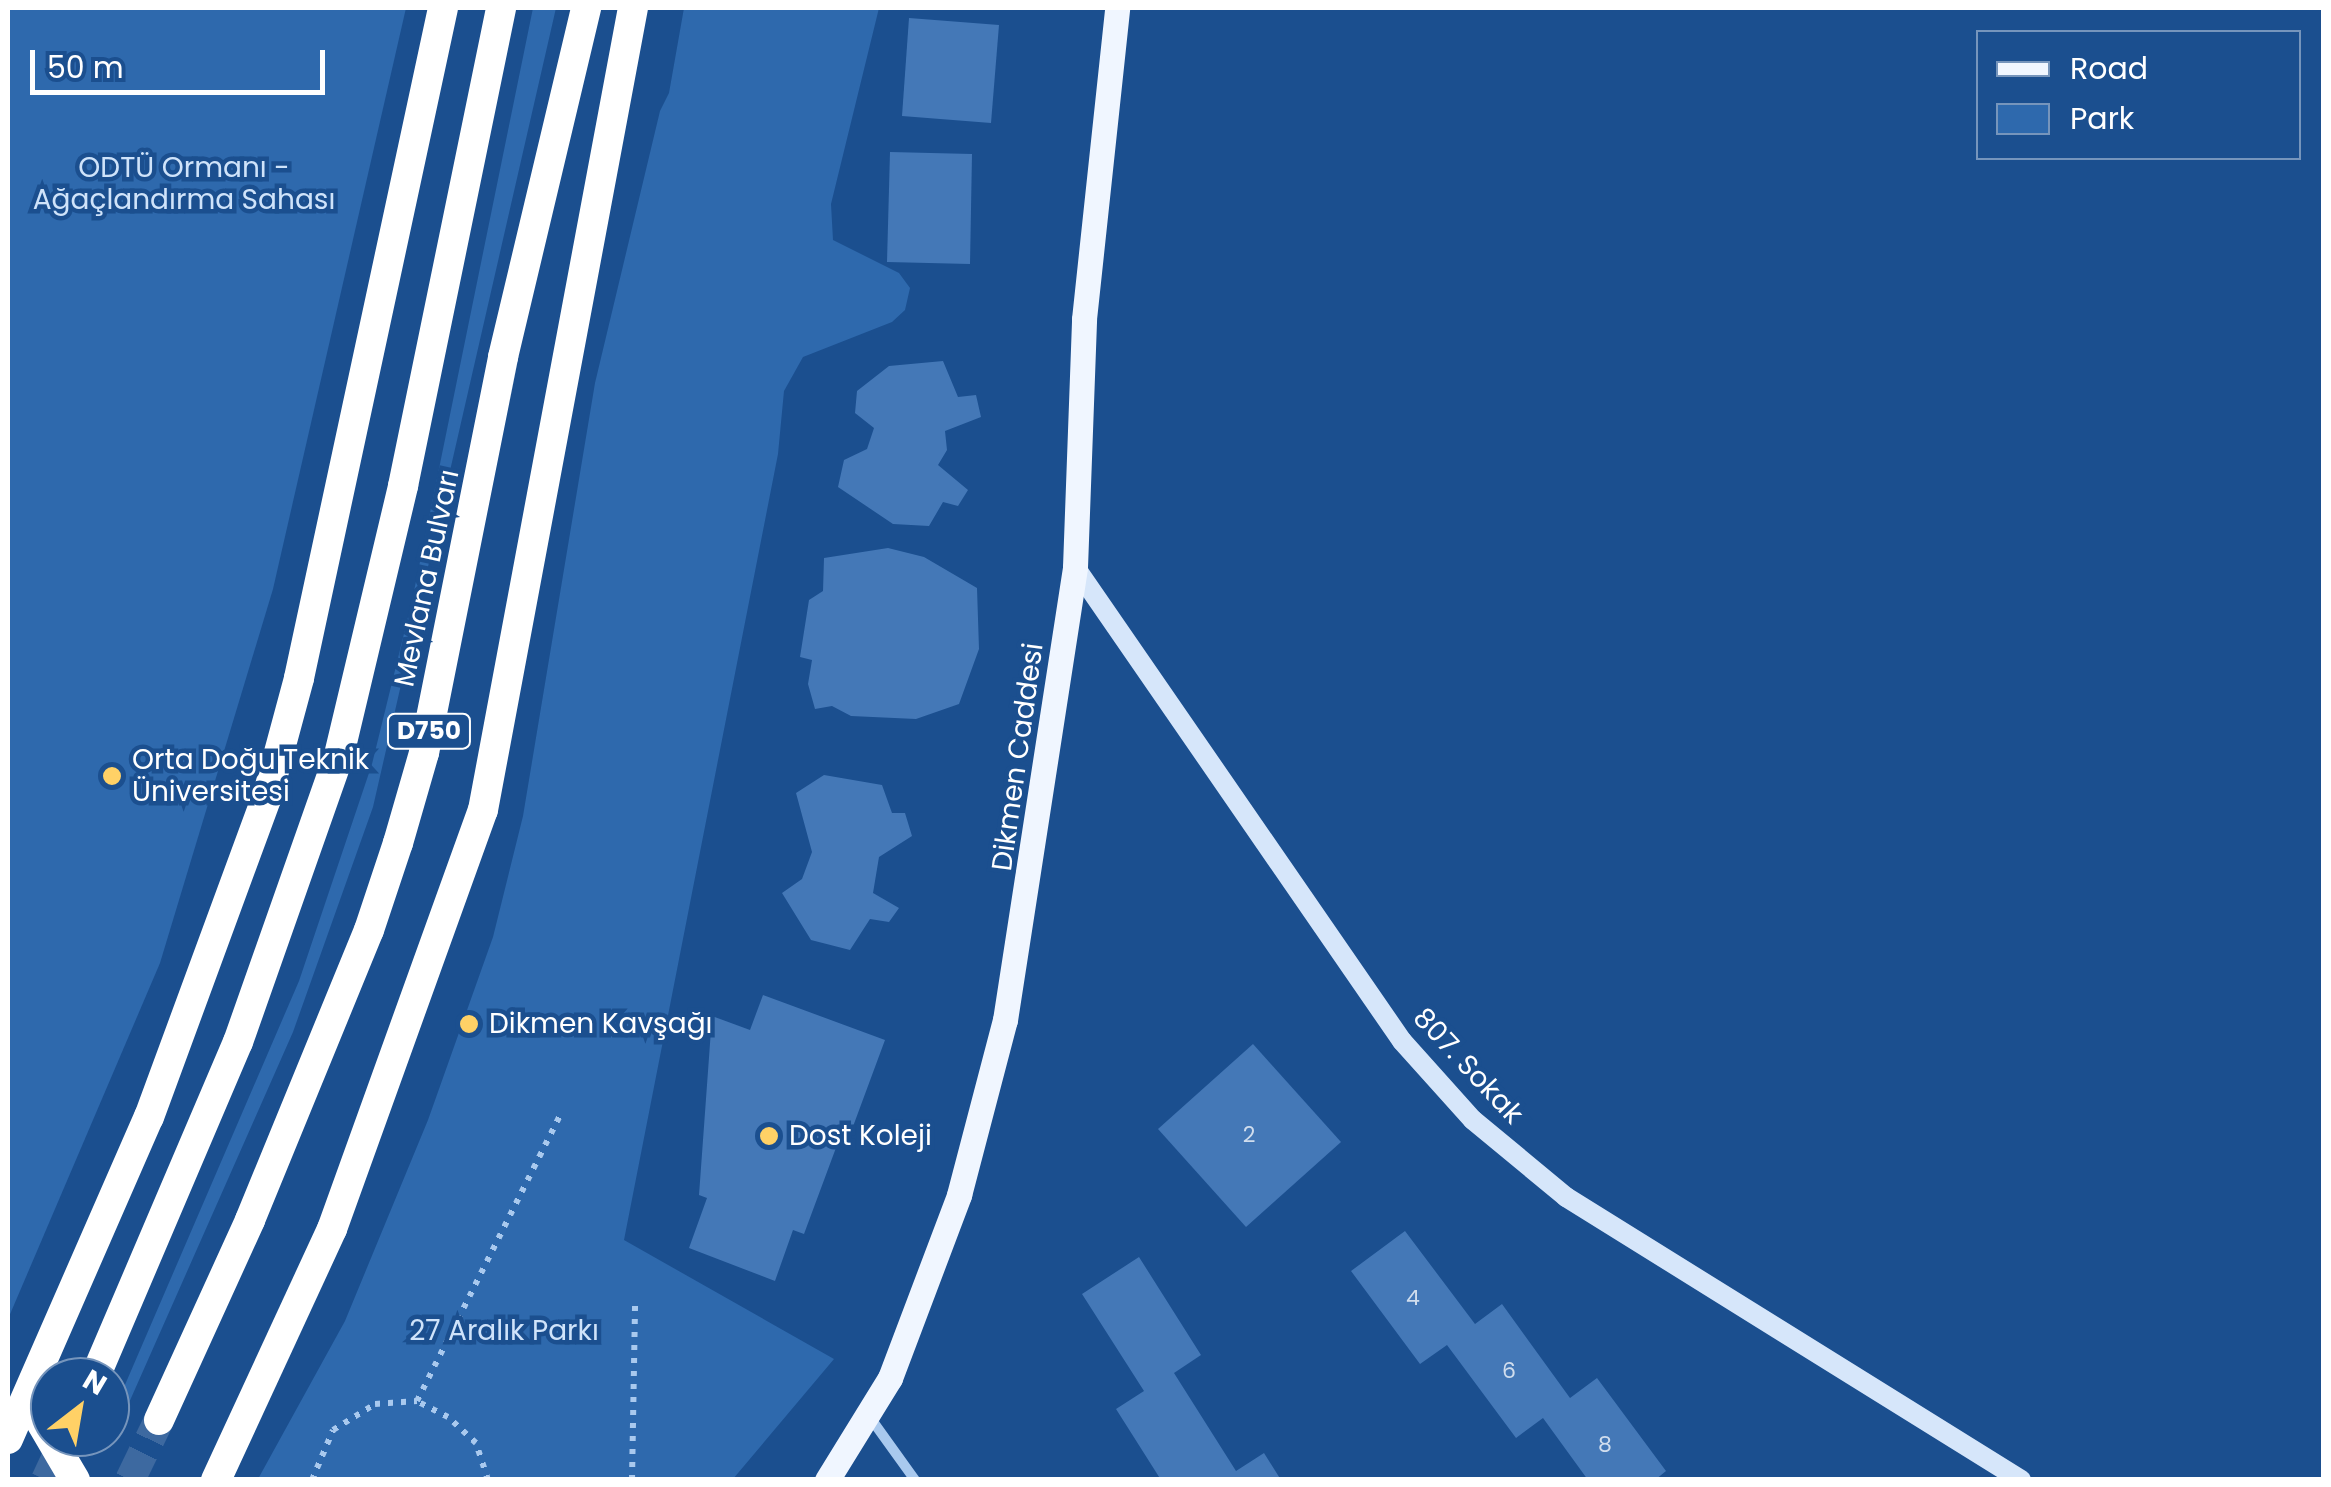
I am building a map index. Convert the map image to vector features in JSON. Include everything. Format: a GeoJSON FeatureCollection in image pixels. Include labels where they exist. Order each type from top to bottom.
{"type":"FeatureCollection","features":[{"type":"Feature","properties":{"kind":"highway"},"geometry":{"type":"LineString","coordinates":[[47,1357],[149,1117],[267,797],[303,660],[443,8]]}},
{"type":"Feature","properties":{"kind":"highway","name":"Mevlana Bulvarı"},"geometry":{"type":"LineString","coordinates":[[104,1357],[238,1042],[339,755],[403,486],[502,8]]}},
{"type":"Feature","properties":{"kind":"highway","name":"Mevlana Bulvarı"},"geometry":{"type":"LineString","coordinates":[[159,1420],[265,1184],[398,843],[424,753],[504,357],[586,8]]}},
{"type":"Feature","properties":{"kind":"highway"},"geometry":{"type":"LineString","coordinates":[[216,1480],[332,1230],[483,810],[633,8]]}},
{"type":"Feature","properties":{"kind":"highway"},"geometry":{"type":"LineString","coordinates":[[8,1439],[30,1396]]}},
{"type":"Feature","properties":{"kind":"highway"},"geometry":{"type":"LineString","coordinates":[[60,1457],[75,1480]]}},
{"type":"Feature","properties":{"kind":"main road","name":"Dikmen Caddesi"},"geometry":{"type":"LineString","coordinates":[[827,1480],[869,1416],[959,1196],[1005,1020],[1075,568],[1084,320],[1117,8]]}},
{"type":"Feature","properties":{"kind":"main road","name":"807. Sokak"},"geometry":{"type":"LineString","coordinates":[[1075,568],[1402,1040],[1474,1120],[1566,1198],[2022,1480]]}},
{"type":"Feature","properties":{"kind":"street"},"geometry":{"type":"LineString","coordinates":[[869,1416],[914,1480]]}},
{"type":"Feature","properties":{"kind":"path"},"geometry":{"type":"LineString","coordinates":[[417,1401],[562,1112]]}},
{"type":"Feature","properties":{"kind":"path"},"geometry":{"type":"LineString","coordinates":[[632,1480],[635,1304]]}},
{"type":"Feature","properties":{"kind":"path"},"geometry":{"type":"LineString","coordinates":[[312,1480],[322,1448],[343,1422],[376,1404],[417,1401],[448,1417],[476,1443],[488,1480]]}},
{"type":"Feature","properties":{"kind":"green space","name":"ODTÜ Ormanı - Ağaçlandırma Sahası"},"geometry":{"type":"Polygon","coordinates":[[[8,8],[406,8],[273,589],[160,963],[8,1319],[8,8]]]}},
{"type":"Feature","properties":{"kind":"green space"},"geometry":{"type":"Polygon","coordinates":[[[533,8],[556,8],[373,807],[293,1032],[130,1400],[130,1373],[299,981],[372,764],[412,601],[533,8]]]}},
{"type":"Feature","properties":{"kind":"green space","name":"27 Aralık Parkı"},"geometry":{"type":"Polygon","coordinates":[[[684,8],[879,8],[831,204],[833,240],[899,273],[910,288],[905,310],[892,322],[803,357],[784,391],[778,454],[624,1240],[834,1359],[733,1479],[258,1479],[345,1321],[428,1120],[493,937],[523,816],[595,383],[660,111],[669,93],[684,8]]]}},
{"type":"Feature","properties":{"kind":"building"},"geometry":{"type":"Polygon","coordinates":[[[909,18],[999,25],[991,123],[902,116],[909,18]]]}},
{"type":"Feature","properties":{"kind":"building"},"geometry":{"type":"Polygon","coordinates":[[[890,152],[972,154],[970,264],[887,262],[890,152]]]}},
{"type":"Feature","properties":{"kind":"building"},"geometry":{"type":"Polygon","coordinates":[[[943,361],[958,397],[976,395],[981,417],[945,431],[947,450],[938,465],[968,490],[958,506],[943,502],[929,526],[893,524],[838,487],[844,460],[867,449],[874,428],[855,413],[857,391],[889,366],[943,361]]]}},
{"type":"Feature","properties":{"kind":"building"},"geometry":{"type":"Polygon","coordinates":[[[888,548],[924,557],[977,588],[979,649],[959,704],[916,719],[851,716],[832,706],[815,709],[808,684],[812,660],[800,657],[809,600],[823,591],[824,558],[888,548]]]}},
{"type":"Feature","properties":{"kind":"building"},"geometry":{"type":"Polygon","coordinates":[[[824,775],[882,785],[892,813],[905,813],[912,836],[879,857],[873,893],[899,908],[889,922],[870,919],[850,950],[811,940],[782,893],[802,879],[812,852],[796,793],[824,775]]]}},
{"type":"Feature","properties":{"kind":"building"},"geometry":{"type":"Polygon","coordinates":[[[763,995],[885,1040],[848,1140],[840,1137],[804,1234],[793,1230],[775,1281],[689,1248],[707,1198],[699,1195],[712,1016],[750,1030],[763,995]]]}},
{"type":"Feature","properties":{"kind":"building"},"geometry":{"type":"Polygon","coordinates":[[[1253,1044],[1341,1142],[1246,1227],[1158,1129],[1253,1044]]]}},
{"type":"Feature","properties":{"kind":"building"},"geometry":{"type":"Polygon","coordinates":[[[1405,1231],[1475,1324],[1502,1304],[1570,1398],[1597,1378],[1666,1471],[1655,1480],[1588,1480],[1543,1418],[1516,1438],[1447,1345],[1420,1364],[1351,1271],[1405,1231]]]}},
{"type":"Feature","properties":{"kind":"building"},"geometry":{"type":"Polygon","coordinates":[[[1139,1257],[1201,1355],[1174,1373],[1236,1471],[1264,1453],[1281,1480],[1161,1480],[1116,1409],[1144,1391],[1082,1294],[1139,1257]]]}},
{"type":"Feature","properties":{"kind":"tunnel"},"geometry":{"type":"LineString","coordinates":[[130,1480],[159,1420]]}},
{"type":"Feature","properties":{"kind":"tunnel"},"geometry":{"type":"LineString","coordinates":[[46,1480],[57,1457]]}},
{"type":"Feature","properties":{"kind":"place","name":"Orta Doğu Teknik Üniversitesi"},"geometry":{"type":"Point","coordinates":[112,776]}},
{"type":"Feature","properties":{"kind":"place","name":"Dikmen Kavşağı"},"geometry":{"type":"Point","coordinates":[469,1024]}},
{"type":"Feature","properties":{"kind":"place","name":"Dost Koleji"},"geometry":{"type":"Point","coordinates":[769,1136]}}]}
